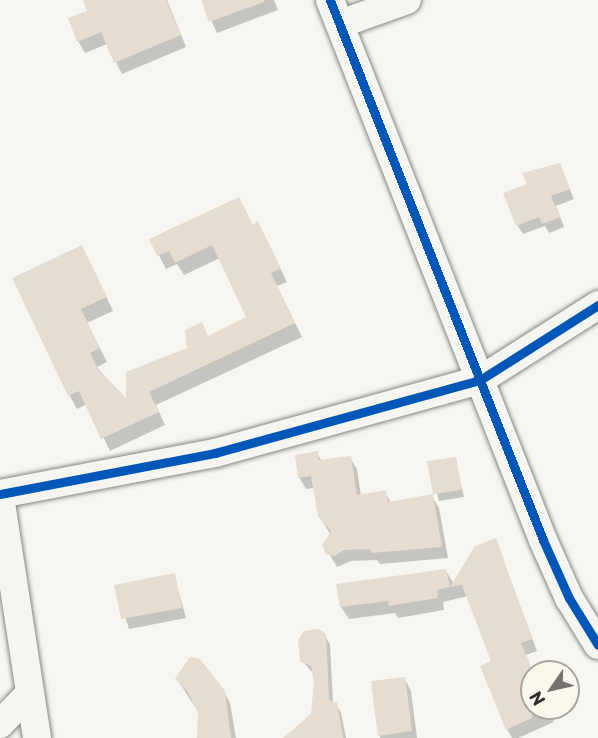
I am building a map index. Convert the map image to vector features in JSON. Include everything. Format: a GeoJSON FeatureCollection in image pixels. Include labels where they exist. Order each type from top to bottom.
{"type":"FeatureCollection","features":[{"type":"Feature","properties":{"kind":"street"},"geometry":{"type":"LineString","coordinates":[[407,0],[335,12],[480,380],[569,598],[598,645]]}},
{"type":"Feature","properties":{"kind":"street"},"geometry":{"type":"LineString","coordinates":[[37,738],[0,495],[215,453],[480,380],[598,305]]}},
{"type":"Feature","properties":{"kind":"street"},"geometry":{"type":"LineString","coordinates":[[0,724],[30,693]]}},
{"type":"Feature","properties":{"kind":"building"},"geometry":{"type":"Polygon","coordinates":[[[83,0],[166,0],[181,35],[114,63],[101,32],[77,42],[68,18],[87,11],[83,0]]]}},
{"type":"Feature","properties":{"kind":"building"},"geometry":{"type":"Polygon","coordinates":[[[201,0],[264,0],[264,2],[209,22],[201,0]]]}},
{"type":"Feature","properties":{"kind":"building"},"geometry":{"type":"Polygon","coordinates":[[[560,163],[570,189],[551,196],[560,217],[542,224],[539,217],[516,226],[503,193],[527,184],[522,173],[560,163]]]}},
{"type":"Feature","properties":{"kind":"building"},"geometry":{"type":"Polygon","coordinates":[[[239,197],[253,225],[258,221],[280,268],[271,273],[295,323],[149,392],[159,412],[101,439],[79,391],[68,396],[12,278],[82,245],[107,297],[81,309],[100,348],[90,353],[98,369],[126,398],[126,372],[187,348],[185,330],[202,322],[208,336],[246,317],[212,245],[175,263],[169,251],[157,256],[149,239],[239,197]]]}},
{"type":"Feature","properties":{"kind":"building"},"geometry":{"type":"Polygon","coordinates":[[[318,451],[319,460],[351,456],[357,495],[386,490],[388,502],[433,494],[442,547],[371,553],[371,549],[344,550],[335,556],[326,554],[322,545],[331,531],[318,517],[311,476],[298,478],[295,455],[318,451]]]}},
{"type":"Feature","properties":{"kind":"building"},"geometry":{"type":"Polygon","coordinates":[[[456,457],[462,490],[433,494],[427,461],[456,457]]]}},
{"type":"Feature","properties":{"kind":"building"},"geometry":{"type":"Polygon","coordinates":[[[496,538],[532,639],[521,643],[528,660],[520,660],[520,720],[528,720],[506,730],[480,666],[491,661],[462,585],[450,587],[475,546],[496,538]]]}},
{"type":"Feature","properties":{"kind":"building"},"geometry":{"type":"Polygon","coordinates":[[[446,569],[450,587],[437,590],[438,598],[389,606],[388,601],[340,607],[336,584],[446,569]]]}},
{"type":"Feature","properties":{"kind":"building"},"geometry":{"type":"Polygon","coordinates":[[[175,573],[182,608],[121,619],[114,585],[175,573]]]}},
{"type":"Feature","properties":{"kind":"building"},"geometry":{"type":"Polygon","coordinates":[[[319,629],[326,634],[329,700],[337,702],[343,738],[283,738],[311,714],[314,681],[311,666],[300,661],[298,640],[304,631],[319,629]]]}},
{"type":"Feature","properties":{"kind":"building"},"geometry":{"type":"Polygon","coordinates":[[[190,657],[200,659],[225,691],[231,738],[197,738],[198,713],[188,692],[175,679],[190,657]]]}},
{"type":"Feature","properties":{"kind":"building"},"geometry":{"type":"Polygon","coordinates":[[[405,677],[412,731],[378,736],[371,681],[405,677]]]}},
{"type":"Feature","properties":{"kind":"cycle path"},"geometry":{"type":"LineString","coordinates":[[330,0],[543,540],[569,598],[598,645]]}},
{"type":"Feature","properties":{"kind":"cycle path"},"geometry":{"type":"LineString","coordinates":[[0,494],[215,453],[480,380],[598,305]]}}]}
